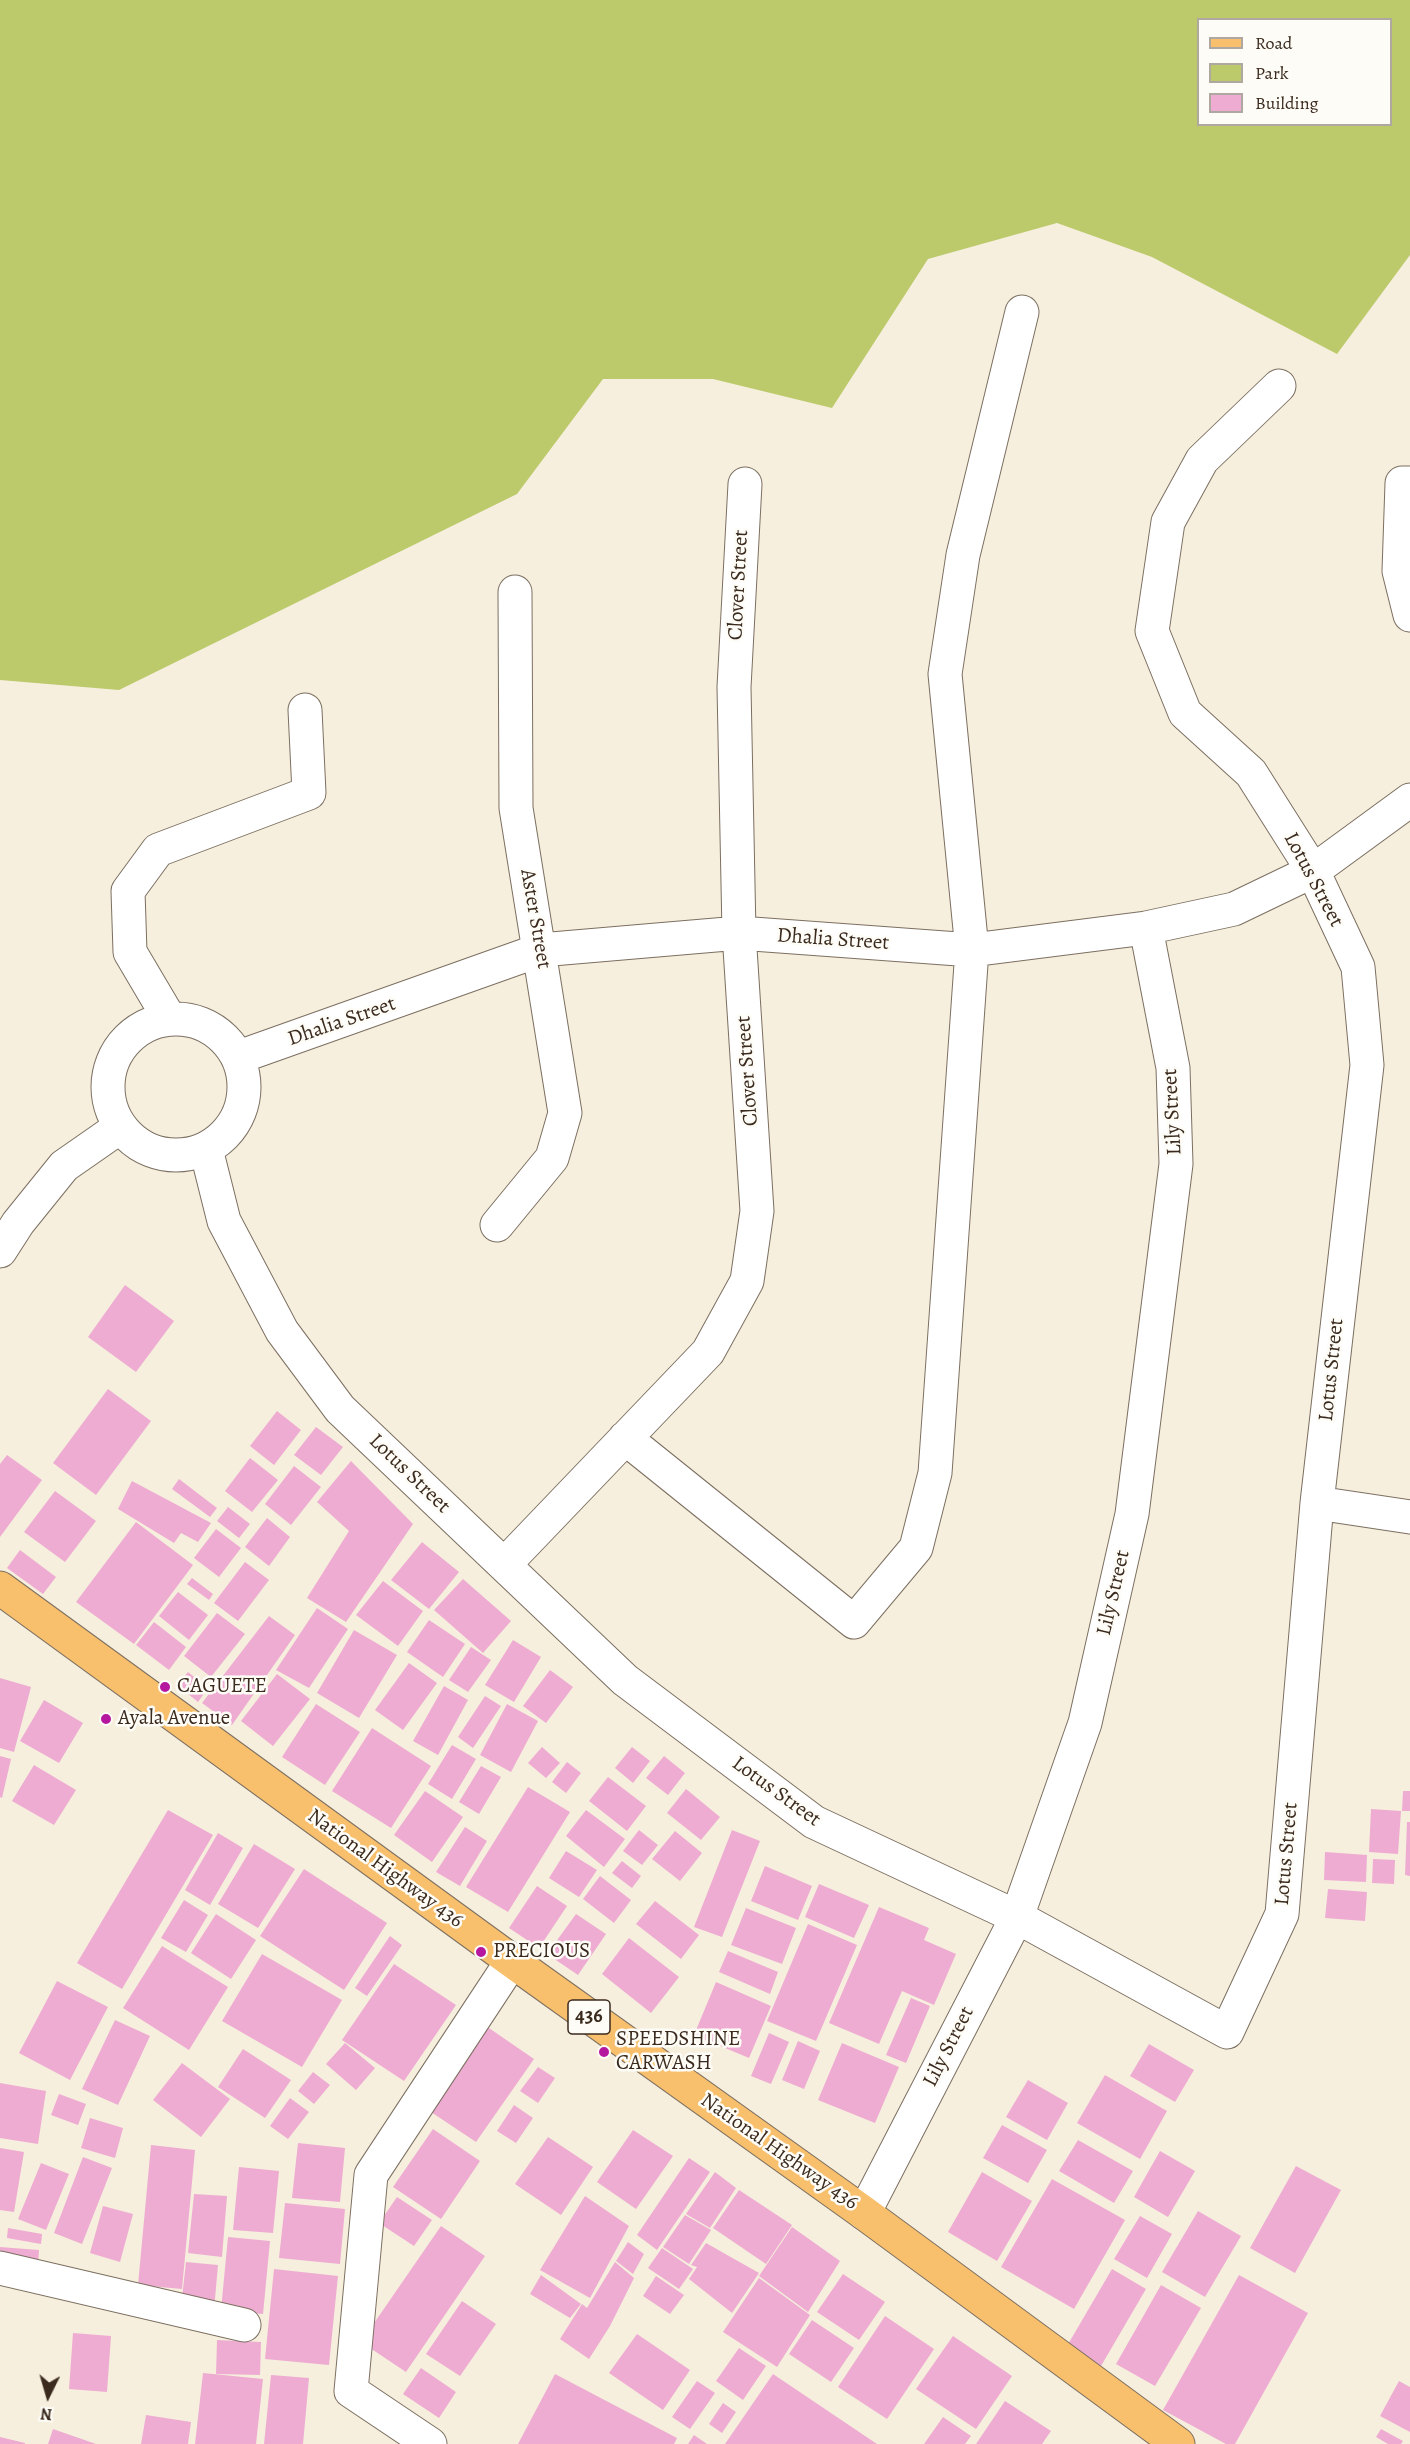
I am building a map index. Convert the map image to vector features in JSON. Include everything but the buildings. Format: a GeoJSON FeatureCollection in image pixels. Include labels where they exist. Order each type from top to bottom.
{"type":"FeatureCollection","features":[{"type":"Feature","properties":{"kind":"main road","name":"National Highway 436"},"geometry":{"type":"LineString","coordinates":[[0,1588],[512,1961],[864,2213],[1178,2444]]}},
{"type":"Feature","properties":{"kind":"street"},"geometry":{"type":"LineString","coordinates":[[625,1438],[854,1622],[916,1548],[935,1473],[972,950],[945,675],[963,555],[1022,312]]}},
{"type":"Feature","properties":{"kind":"street","name":"Lotus Street"},"geometry":{"type":"LineString","coordinates":[[206,1149],[224,1221],[282,1331],[340,1409],[625,1680],[814,1822],[1017,1917],[1227,2032],[1282,1914],[1317,1503],[1367,1065],[1358,967],[1313,871],[1251,773],[1185,713],[1152,631],[1168,522],[1202,460],[1279,386]]}},
{"type":"Feature","properties":{"kind":"street"},"geometry":{"type":"LineString","coordinates":[[1410,483],[1402,483],[1398,571],[1410,615]]}},
{"type":"Feature","properties":{"kind":"street","name":"Clover Street"},"geometry":{"type":"LineString","coordinates":[[504,1565],[708,1352],[747,1281],[757,1211],[739,933],[734,687],[744,484]]}},
{"type":"Feature","properties":{"kind":"street","name":"Aster Street"},"geometry":{"type":"LineString","coordinates":[[497,1225],[552,1158],[565,1113],[516,808],[515,592]]}},
{"type":"Feature","properties":{"kind":"street"},"geometry":{"type":"LineString","coordinates":[[169,1018],[130,952],[128,891],[158,850],[309,793],[305,710]]}},
{"type":"Feature","properties":{"kind":"street","name":"Dhalia Street"},"geometry":{"type":"LineString","coordinates":[[239,1057],[540,950],[739,933],[972,950],[1146,928],[1234,909],[1313,871],[1410,800]]}},
{"type":"Feature","properties":{"kind":"street","name":"Lily Street"},"geometry":{"type":"LineString","coordinates":[[864,2213],[1017,1917],[1085,1723],[1132,1514],[1176,1164],[1173,1068],[1146,928]]}},
{"type":"Feature","properties":{"kind":"street"},"geometry":{"type":"LineString","coordinates":[[169,1018],[190,1020],[210,1026],[227,1040],[239,1057],[245,1078],[244,1100],[237,1120],[224,1137],[206,1149],[183,1155],[159,1153],[137,1144],[120,1127],[110,1105],[107,1082],[113,1059],[126,1039],[146,1025],[169,1018]]}},
{"type":"Feature","properties":{"kind":"street"},"geometry":{"type":"LineString","coordinates":[[0,1251],[18,1223],[64,1166],[120,1127]]}},
{"type":"Feature","properties":{"kind":"street"},"geometry":{"type":"LineString","coordinates":[[1317,1503],[1410,1517]]}},
{"type":"Feature","properties":{"kind":"street"},"geometry":{"type":"LineString","coordinates":[[430,2444],[351,2391],[372,2175],[512,1961]]}},
{"type":"Feature","properties":{"kind":"street"},"geometry":{"type":"LineString","coordinates":[[0,2268],[244,2325]]}},
{"type":"Feature","properties":{"kind":"green space"},"geometry":{"type":"Polygon","coordinates":[[[0,0],[1410,0],[1410,255],[1337,354],[1152,257],[1057,223],[928,259],[832,408],[713,379],[603,379],[517,494],[119,690],[0,680],[0,0]]]}},
{"type":"Feature","properties":{"kind":"place","name":"CAGUETE"},"geometry":{"type":"Point","coordinates":[165,1687]}},
{"type":"Feature","properties":{"kind":"place","name":"Ayala Avenue"},"geometry":{"type":"Point","coordinates":[106,1719]}},
{"type":"Feature","properties":{"kind":"place","name":"PRECIOUS"},"geometry":{"type":"Point","coordinates":[481,1952]}},
{"type":"Feature","properties":{"kind":"place","name":"SPEEDSHINE CARWASH"},"geometry":{"type":"Point","coordinates":[604,2052]}}]}
